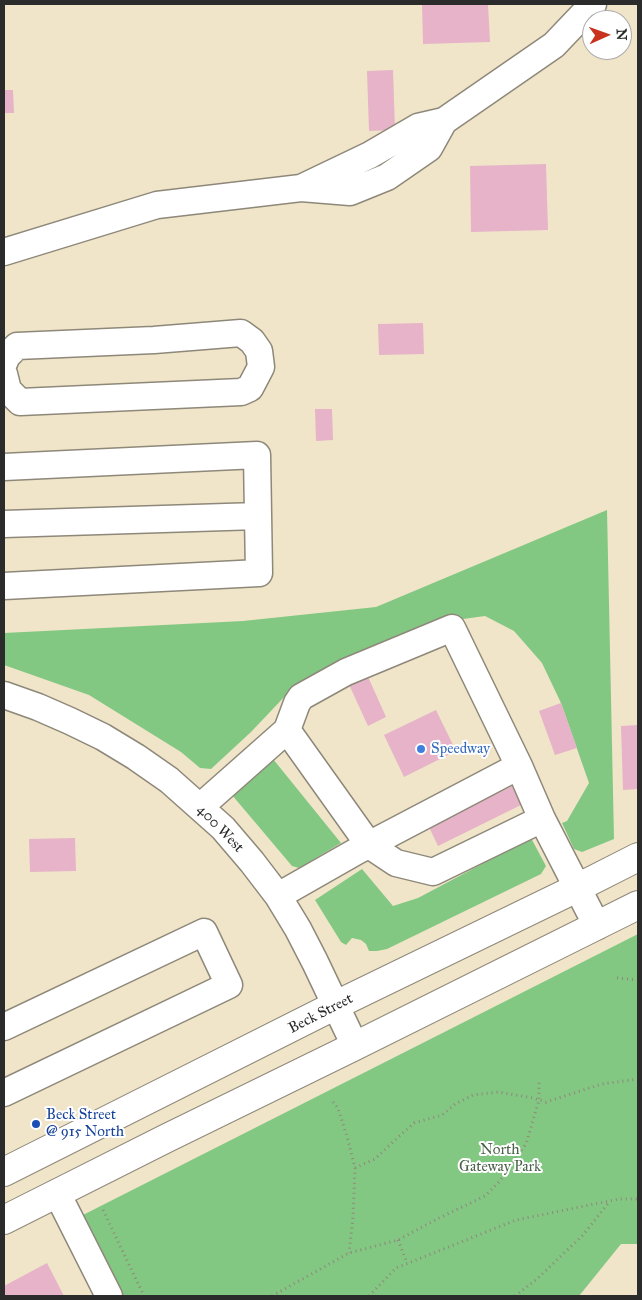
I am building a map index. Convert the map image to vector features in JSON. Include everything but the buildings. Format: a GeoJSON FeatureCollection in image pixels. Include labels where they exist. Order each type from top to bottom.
{"type":"FeatureCollection","features":[{"type":"Feature","properties":{"kind":"main road","name":"Beck Street"},"geometry":{"type":"LineString","coordinates":[[4,1172],[336,1005],[638,857]]}},
{"type":"Feature","properties":{"kind":"main road"},"geometry":{"type":"LineString","coordinates":[[4,1220],[638,905]]}},
{"type":"Feature","properties":{"kind":"street"},"geometry":{"type":"LineString","coordinates":[[4,252],[157,205],[300,188],[350,192],[387,177],[429,148],[444,121],[554,45],[593,4]]}},
{"type":"Feature","properties":{"kind":"street"},"geometry":{"type":"LineString","coordinates":[[4,363],[17,346],[154,340],[241,333],[252,341],[259,351],[261,367],[250,388],[241,392],[20,402],[8,390],[4,374]]}},
{"type":"Feature","properties":{"kind":"street"},"geometry":{"type":"LineString","coordinates":[[4,467],[257,455],[259,573],[4,586]]}},
{"type":"Feature","properties":{"kind":"street"},"geometry":{"type":"LineString","coordinates":[[4,524],[258,516]]}},
{"type":"Feature","properties":{"kind":"street"},"geometry":{"type":"LineString","coordinates":[[200,807],[287,730],[301,696],[346,672],[452,628],[519,766],[542,820],[597,926]]}},
{"type":"Feature","properties":{"kind":"street","name":"400 West"},"geometry":{"type":"LineString","coordinates":[[4,695],[38,707],[103,737],[169,780],[224,828],[278,896],[302,938],[355,1046]]}},
{"type":"Feature","properties":{"kind":"street"},"geometry":{"type":"LineString","coordinates":[[287,730],[369,844],[396,864],[433,872],[542,820]]}},
{"type":"Feature","properties":{"kind":"street"},"geometry":{"type":"LineString","coordinates":[[278,896],[369,844],[519,766]]}},
{"type":"Feature","properties":{"kind":"street"},"geometry":{"type":"LineString","coordinates":[[4,1027],[204,932],[229,985],[4,1093]]}},
{"type":"Feature","properties":{"kind":"street"},"geometry":{"type":"LineString","coordinates":[[57,1193],[109,1296]]}},
{"type":"Feature","properties":{"kind":"path"},"geometry":{"type":"LineString","coordinates":[[617,978],[638,980]]}},
{"type":"Feature","properties":{"kind":"path"},"geometry":{"type":"LineString","coordinates":[[355,1168],[375,1159],[414,1123],[442,1115],[455,1104],[473,1095],[498,1092],[546,1102],[602,1084],[638,1079]]}},
{"type":"Feature","properties":{"kind":"path"},"geometry":{"type":"LineString","coordinates":[[272,1296],[349,1253],[398,1240],[485,1196],[499,1182],[526,1144],[540,1100],[539,1082]]}},
{"type":"Feature","properties":{"kind":"path"},"geometry":{"type":"LineString","coordinates":[[333,1102],[338,1108],[355,1168],[349,1253]]}},
{"type":"Feature","properties":{"kind":"path"},"geometry":{"type":"LineString","coordinates":[[369,1296],[396,1268],[516,1220],[619,1199],[638,1199]]}},
{"type":"Feature","properties":{"kind":"path"},"geometry":{"type":"LineString","coordinates":[[515,1296],[537,1279],[583,1235],[611,1201]]}},
{"type":"Feature","properties":{"kind":"path"},"geometry":{"type":"LineString","coordinates":[[103,1210],[144,1296]]}},
{"type":"Feature","properties":{"kind":"path"},"geometry":{"type":"LineString","coordinates":[[398,1240],[407,1263]]}},
{"type":"Feature","properties":{"kind":"green space"},"geometry":{"type":"Polygon","coordinates":[[[607,510],[614,839],[582,852],[574,849],[562,823],[567,821],[589,783],[561,703],[542,663],[514,631],[485,616],[434,623],[288,693],[251,732],[211,769],[200,768],[181,752],[89,695],[4,665],[4,633],[243,621],[376,607],[607,510]]]}},
{"type":"Feature","properties":{"kind":"green space"},"geometry":{"type":"Polygon","coordinates":[[[273,759],[341,843],[299,868],[292,866],[232,795],[273,759]]]}},
{"type":"Feature","properties":{"kind":"green space"},"geometry":{"type":"Polygon","coordinates":[[[531,838],[546,866],[541,874],[387,949],[369,951],[366,944],[361,940],[352,938],[346,945],[341,942],[315,900],[362,869],[393,906],[418,898],[531,838]]]}},
{"type":"Feature","properties":{"kind":"green space","name":"North Gateway Park"},"geometry":{"type":"Polygon","coordinates":[[[638,934],[638,1244],[621,1244],[579,1296],[114,1296],[75,1219],[638,934]]]}},
{"type":"Feature","properties":{"kind":"place","name":"Speedway"},"geometry":{"type":"Point","coordinates":[421,749]}},
{"type":"Feature","properties":{"kind":"place","name":"Beck Street @ 915 North"},"geometry":{"type":"Point","coordinates":[36,1124]}}]}
